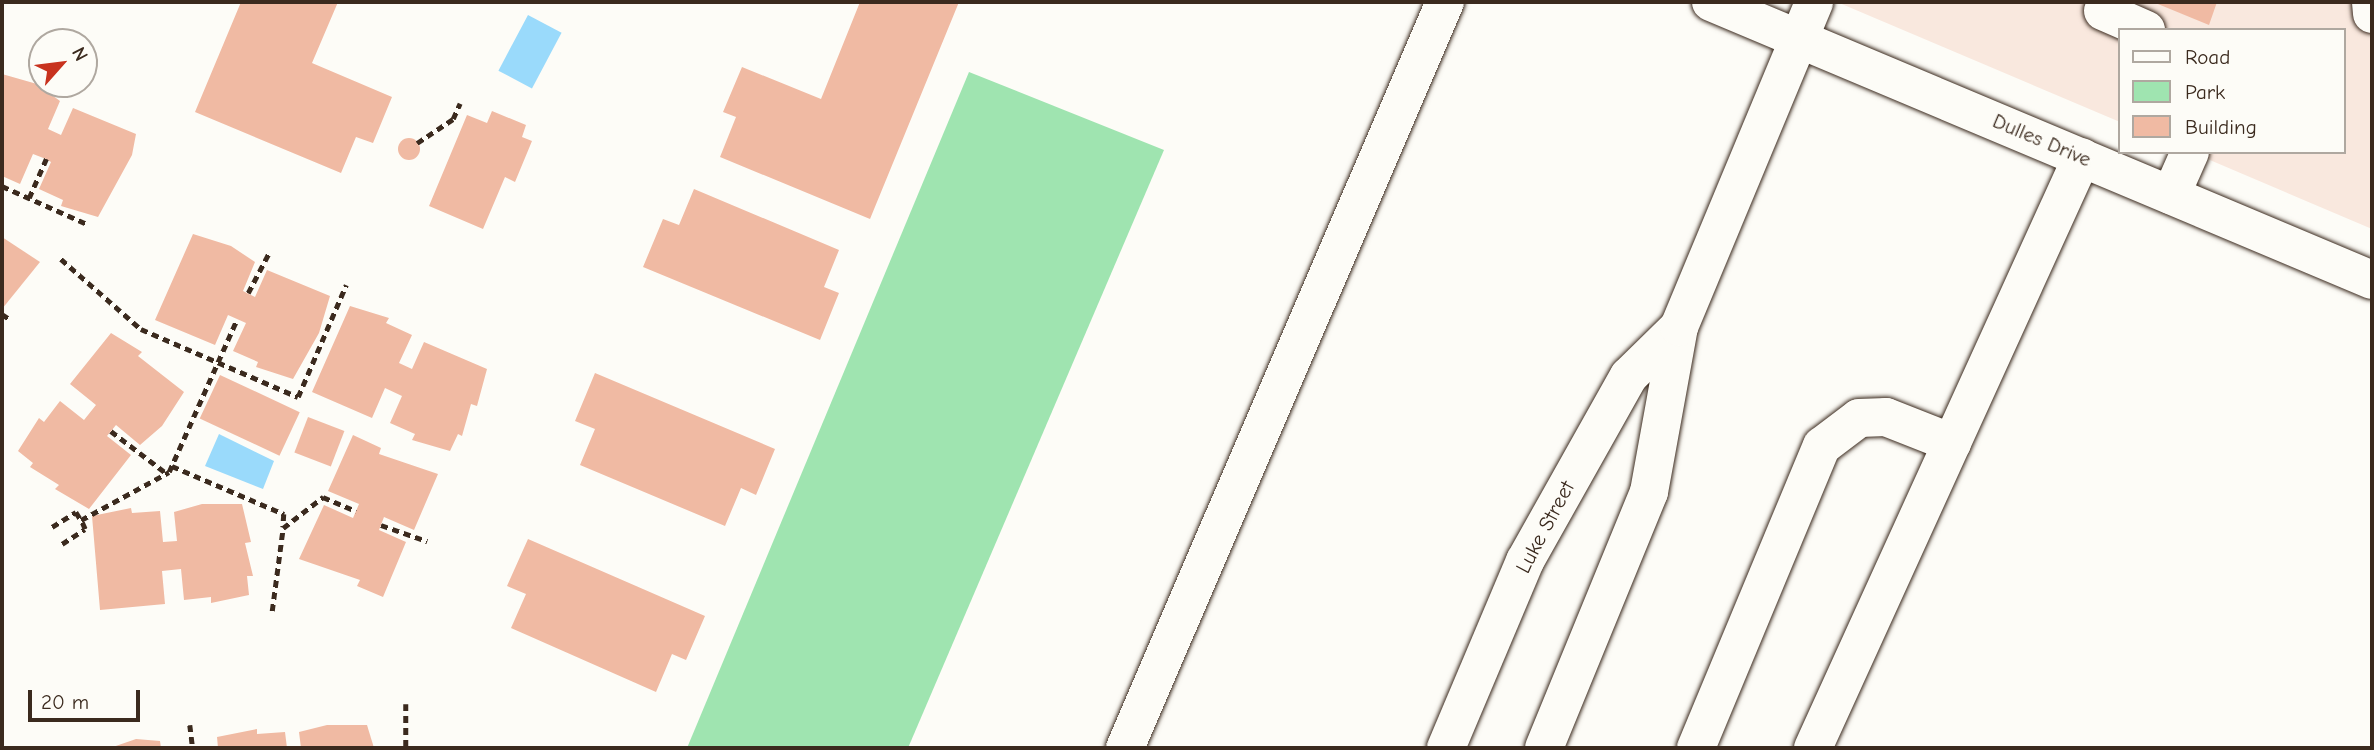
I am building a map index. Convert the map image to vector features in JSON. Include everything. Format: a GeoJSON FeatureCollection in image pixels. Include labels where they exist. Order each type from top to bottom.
{"type":"FeatureCollection","features":[{"type":"Feature","properties":{"kind":"street"},"geometry":{"type":"LineString","coordinates":[[1125,748],[1445,2]]}},
{"type":"Feature","properties":{"kind":"street","name":"Dulles Drive"},"geometry":{"type":"LineString","coordinates":[[1711,2],[2372,280]]}},
{"type":"Feature","properties":{"kind":"street","name":"Luke Street"},"geometry":{"type":"LineString","coordinates":[[1544,748],[1649,492],[1679,327],[1814,2]]}},
{"type":"Feature","properties":{"kind":"street"},"geometry":{"type":"LineString","coordinates":[[2371,2],[2372,14]]}},
{"type":"Feature","properties":{"kind":"street"},"geometry":{"type":"LineString","coordinates":[[2103,11],[2141,28]]}},
{"type":"Feature","properties":{"kind":"street"},"geometry":{"type":"LineString","coordinates":[[2171,195],[2189,154]]}},
{"type":"Feature","properties":{"kind":"street"},"geometry":{"type":"LineString","coordinates":[[1813,748],[2081,157]]}},
{"type":"Feature","properties":{"kind":"street","name":"Luke Street"},"geometry":{"type":"LineString","coordinates":[[1446,748],[1531,549],[1629,376],[1679,327]]}},
{"type":"Feature","properties":{"kind":"street"},"geometry":{"type":"LineString","coordinates":[[1696,748],[1822,446],[1859,418],[1886,417],[1952,443]]}},
{"type":"Feature","properties":{"kind":"path"},"geometry":{"type":"LineString","coordinates":[[417,144],[453,120],[460,103]]}},
{"type":"Feature","properties":{"kind":"path"},"geometry":{"type":"LineString","coordinates":[[29,198],[46,159]]}},
{"type":"Feature","properties":{"kind":"path"},"geometry":{"type":"LineString","coordinates":[[2,186],[89,225]]}},
{"type":"Feature","properties":{"kind":"path"},"geometry":{"type":"LineString","coordinates":[[248,293],[270,251]]}},
{"type":"Feature","properties":{"kind":"path"},"geometry":{"type":"LineString","coordinates":[[61,259],[141,329],[298,397],[346,285]]}},
{"type":"Feature","properties":{"kind":"path"},"geometry":{"type":"LineString","coordinates":[[2,314],[11,320]]}},
{"type":"Feature","properties":{"kind":"path"},"geometry":{"type":"LineString","coordinates":[[81,520],[166,473],[172,466],[221,364],[237,319]]}},
{"type":"Feature","properties":{"kind":"path"},"geometry":{"type":"LineString","coordinates":[[111,430],[166,473]]}},
{"type":"Feature","properties":{"kind":"path"},"geometry":{"type":"LineString","coordinates":[[172,466],[284,514],[272,611]]}},
{"type":"Feature","properties":{"kind":"path"},"geometry":{"type":"LineString","coordinates":[[283,528],[323,497],[356,511]]}},
{"type":"Feature","properties":{"kind":"path"},"geometry":{"type":"LineString","coordinates":[[52,527],[76,512],[81,520],[85,529],[62,544]]}},
{"type":"Feature","properties":{"kind":"path"},"geometry":{"type":"LineString","coordinates":[[381,525],[427,541]]}},
{"type":"Feature","properties":{"kind":"path"},"geometry":{"type":"LineString","coordinates":[[406,704],[407,748]]}},
{"type":"Feature","properties":{"kind":"path"},"geometry":{"type":"LineString","coordinates":[[190,725],[193,748]]}},
{"type":"Feature","properties":{"kind":"shaded area"},"geometry":{"type":"Polygon","coordinates":[[[1837,2],[2372,2],[2372,229],[2196,154],[2346,154],[2346,28],[2118,28],[2118,121],[1837,2]]]}},
{"type":"Feature","properties":{"kind":"green space"},"geometry":{"type":"Polygon","coordinates":[[[969,72],[1164,150],[908,748],[687,748],[969,72]]]}},
{"type":"Feature","properties":{"kind":"water"},"geometry":{"type":"Polygon","coordinates":[[[528,15],[562,33],[532,88],[498,71],[528,15]]]}},
{"type":"Feature","properties":{"kind":"water"},"geometry":{"type":"Polygon","coordinates":[[[219,434],[274,461],[263,489],[205,466],[219,434]]]}},
{"type":"Feature","properties":{"kind":"building"},"geometry":{"type":"Polygon","coordinates":[[[241,2],[338,2],[312,63],[392,97],[373,143],[356,137],[341,173],[195,112],[241,2]]]}},
{"type":"Feature","properties":{"kind":"building"},"geometry":{"type":"Polygon","coordinates":[[[860,2],[959,2],[870,219],[720,157],[736,117],[723,112],[742,67],[821,99],[860,2]]]}},
{"type":"Feature","properties":{"kind":"building"},"geometry":{"type":"Polygon","coordinates":[[[2153,2],[2217,2],[2209,25],[2153,2]]]}},
{"type":"Feature","properties":{"kind":"building"},"geometry":{"type":"Polygon","coordinates":[[[2,74],[28,81],[28,98],[56,98],[60,101],[48,129],[61,135],[73,108],[136,134],[132,155],[98,217],[61,206],[63,200],[39,189],[51,162],[46,159],[33,154],[20,184],[2,176],[2,74]]]}},
{"type":"Feature","properties":{"kind":"building"},"geometry":{"type":"Polygon","coordinates":[[[492,111],[526,125],[522,137],[532,141],[515,182],[505,177],[483,229],[429,206],[467,115],[487,123],[492,111]]]}},
{"type":"Feature","properties":{"kind":"building"},"geometry":{"type":"Polygon","coordinates":[[[409,138],[417,141],[420,149],[417,157],[409,160],[401,157],[398,149],[401,141],[409,138]]]}},
{"type":"Feature","properties":{"kind":"building"},"geometry":{"type":"Polygon","coordinates":[[[694,189],[839,250],[824,287],[839,293],[820,340],[643,267],[663,219],[679,225],[694,189]]]}},
{"type":"Feature","properties":{"kind":"building"},"geometry":{"type":"Polygon","coordinates":[[[193,234],[231,246],[255,262],[243,291],[255,297],[267,270],[330,296],[319,333],[293,379],[256,367],[258,362],[233,351],[246,323],[228,315],[215,345],[155,320],[193,234]]]}},
{"type":"Feature","properties":{"kind":"building"},"geometry":{"type":"Polygon","coordinates":[[[2,237],[40,262],[2,309],[2,237]]]}},
{"type":"Feature","properties":{"kind":"building"},"geometry":{"type":"Polygon","coordinates":[[[350,306],[389,318],[386,323],[412,335],[399,363],[412,369],[424,342],[487,369],[477,406],[471,404],[462,436],[458,434],[450,451],[412,440],[415,434],[390,423],[402,396],[385,388],[372,418],[312,392],[350,306]]]}},
{"type":"Feature","properties":{"kind":"building"},"geometry":{"type":"Polygon","coordinates":[[[111,333],[142,352],[138,356],[184,392],[162,426],[140,445],[116,425],[107,436],[131,455],[89,509],[55,489],[59,485],[30,467],[33,463],[18,451],[39,418],[44,422],[60,401],[84,420],[96,405],[70,384],[111,333]]]}},
{"type":"Feature","properties":{"kind":"building"},"geometry":{"type":"Polygon","coordinates":[[[595,373],[775,449],[756,495],[741,488],[725,526],[580,465],[595,429],[575,421],[595,373]]]}},
{"type":"Feature","properties":{"kind":"building"},"geometry":{"type":"Polygon","coordinates":[[[220,375],[300,412],[279,456],[200,419],[220,375]]]}},
{"type":"Feature","properties":{"kind":"building"},"geometry":{"type":"Polygon","coordinates":[[[308,417],[344,431],[331,466],[294,452],[308,417]]]}},
{"type":"Feature","properties":{"kind":"building"},"geometry":{"type":"Polygon","coordinates":[[[353,435],[381,448],[379,454],[438,474],[414,530],[384,517],[379,530],[406,542],[383,597],[357,586],[360,580],[299,559],[324,505],[353,518],[359,504],[328,491],[353,435]]]}},
{"type":"Feature","properties":{"kind":"building"},"geometry":{"type":"Polygon","coordinates":[[[202,504],[242,504],[251,542],[245,543],[253,576],[247,576],[249,595],[211,603],[211,597],[184,600],[181,569],[162,571],[165,604],[100,610],[92,516],[131,508],[132,513],[160,511],[163,542],[177,541],[174,512],[202,504]]]}},
{"type":"Feature","properties":{"kind":"building"},"geometry":{"type":"Polygon","coordinates":[[[528,539],[705,616],[686,660],[672,654],[656,692],[511,628],[526,594],[507,586],[528,539]]]}},
{"type":"Feature","properties":{"kind":"building"},"geometry":{"type":"Polygon","coordinates":[[[327,725],[367,725],[374,748],[301,748],[299,732],[327,725]]]}},
{"type":"Feature","properties":{"kind":"building"},"geometry":{"type":"Polygon","coordinates":[[[257,729],[257,734],[285,732],[287,748],[218,748],[217,737],[257,729]]]}},
{"type":"Feature","properties":{"kind":"building"},"geometry":{"type":"Polygon","coordinates":[[[136,739],[160,741],[161,748],[110,748],[136,739]]]}}]}
